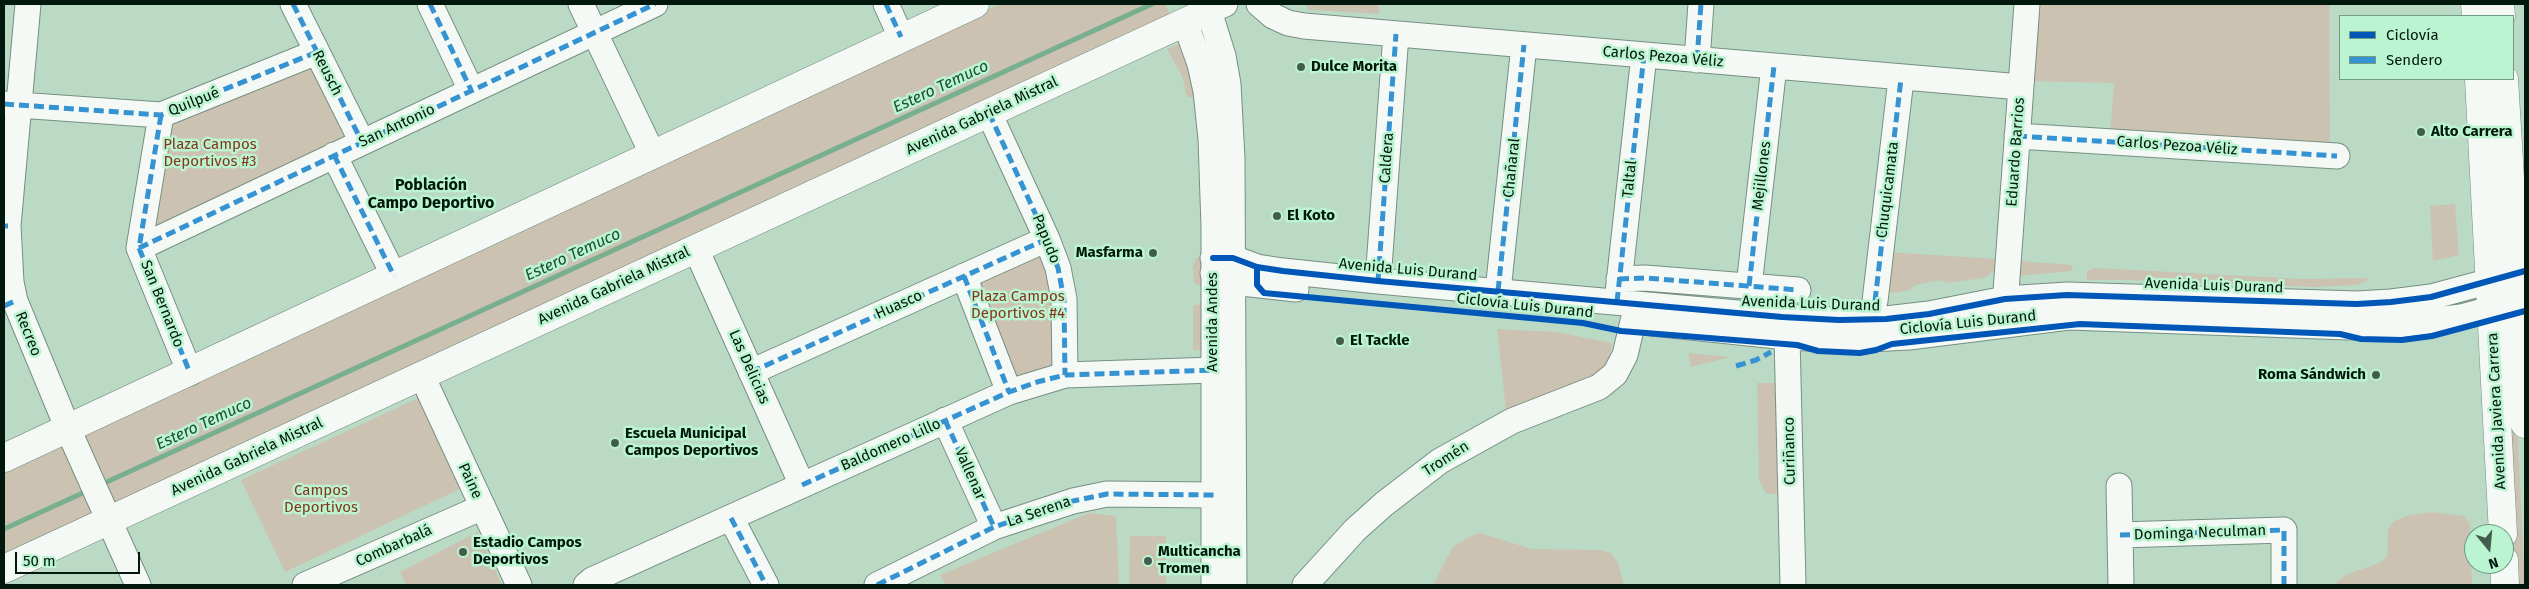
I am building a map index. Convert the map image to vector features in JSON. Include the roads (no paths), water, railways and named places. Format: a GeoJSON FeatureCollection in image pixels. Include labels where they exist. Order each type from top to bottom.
{"type":"FeatureCollection","features":[{"type":"Feature","properties":{"kind":"main road"},"geometry":{"type":"LineString","coordinates":[[4,458],[190,373],[652,153],[975,4]]}},
{"type":"Feature","properties":{"kind":"main road","name":"Avenida Gabriela Mistral"},"geometry":{"type":"LineString","coordinates":[[4,569],[106,515],[422,376],[989,113],[1197,9]]}},
{"type":"Feature","properties":{"kind":"main road","name":"Avenida Javiera Carrera"},"geometry":{"type":"LineString","coordinates":[[2479,80],[2502,524]]}},
{"type":"Feature","properties":{"kind":"main road","name":"Avenida Javiera Carrera"},"geometry":{"type":"LineString","coordinates":[[2504,80],[2521,272],[2525,424]]}},
{"type":"Feature","properties":{"kind":"street","name":"Recreo"},"geometry":{"type":"LineString","coordinates":[[28,4],[11,104],[6,226],[9,304],[138,585]]}},
{"type":"Feature","properties":{"kind":"street","name":"Reusch"},"geometry":{"type":"LineString","coordinates":[[293,4],[362,142]]}},
{"type":"Feature","properties":{"kind":"street"},"geometry":{"type":"LineString","coordinates":[[430,4],[471,90]]}},
{"type":"Feature","properties":{"kind":"street"},"geometry":{"type":"LineString","coordinates":[[581,4],[652,153]]}},
{"type":"Feature","properties":{"kind":"street","name":"San Antonio"},"geometry":{"type":"LineString","coordinates":[[139,248],[655,4]]}},
{"type":"Feature","properties":{"kind":"street"},"geometry":{"type":"LineString","coordinates":[[886,4],[901,37]]}},
{"type":"Feature","properties":{"kind":"street","name":"Carlos Pezoa Véliz"},"geometry":{"type":"LineString","coordinates":[[1259,4],[1273,16],[1288,23],[1304,26],[2021,88]]}},
{"type":"Feature","properties":{"kind":"street"},"geometry":{"type":"LineString","coordinates":[[1283,4],[1304,26]]}},
{"type":"Feature","properties":{"kind":"street"},"geometry":{"type":"LineString","coordinates":[[1697,60],[1701,4]]}},
{"type":"Feature","properties":{"kind":"street","name":"Eduardo Barrios"},"geometry":{"type":"LineString","coordinates":[[2005,299],[2027,4]]}},
{"type":"Feature","properties":{"kind":"street","name":"Avenida Andes"},"geometry":{"type":"LineString","coordinates":[[1197,9],[1200,64],[1209,117],[1223,268],[1234,585]]}},
{"type":"Feature","properties":{"kind":"street","name":"Caldera"},"geometry":{"type":"LineString","coordinates":[[1378,281],[1396,34]]}},
{"type":"Feature","properties":{"kind":"street","name":"Chañaral"},"geometry":{"type":"LineString","coordinates":[[1498,290],[1524,45]]}},
{"type":"Feature","properties":{"kind":"street","name":"Quilpué"},"geometry":{"type":"LineString","coordinates":[[11,104],[161,115],[317,52]]}},
{"type":"Feature","properties":{"kind":"street","name":"Taltal"},"geometry":{"type":"LineString","coordinates":[[1623,305],[1644,55]]}},
{"type":"Feature","properties":{"kind":"street","name":"Mejillones"},"geometry":{"type":"LineString","coordinates":[[1749,286],[1774,66]]}},
{"type":"Feature","properties":{"kind":"street","name":"Chuquicamata"},"geometry":{"type":"LineString","coordinates":[[1875,301],[1901,79]]}},
{"type":"Feature","properties":{"kind":"street","name":"Papudo"},"geometry":{"type":"LineString","coordinates":[[989,113],[1047,238],[1062,283],[1065,375]]}},
{"type":"Feature","properties":{"kind":"street","name":"San Bernardo"},"geometry":{"type":"LineString","coordinates":[[161,115],[139,248],[190,373]]}},
{"type":"Feature","properties":{"kind":"street","name":"Carlos Pezoa Véliz"},"geometry":{"type":"LineString","coordinates":[[2017,136],[2337,156]]}},
{"type":"Feature","properties":{"kind":"street"},"geometry":{"type":"LineString","coordinates":[[334,155],[394,276]]}},
{"type":"Feature","properties":{"kind":"street","name":"Huasco"},"geometry":{"type":"LineString","coordinates":[[751,372],[1047,238]]}},
{"type":"Feature","properties":{"kind":"street","name":"Las Delicias"},"geometry":{"type":"LineString","coordinates":[[696,249],[802,485]]}},
{"type":"Feature","properties":{"kind":"street","name":"Avenida Luis Durand"},"geometry":{"type":"LineString","coordinates":[[1223,268],[1257,266],[1283,271],[1378,281],[1498,290],[1785,327],[1848,340],[1962,330],[2069,317],[2348,327],[2389,326],[2438,321],[2522,300]]}},
{"type":"Feature","properties":{"kind":"street","name":"Avenida Andes"},"geometry":{"type":"LineString","coordinates":[[1214,585],[1214,370],[1223,268]]}},
{"type":"Feature","properties":{"kind":"street","name":"Avenida Luis Durand"},"geometry":{"type":"LineString","coordinates":[[1223,268],[1623,305]]}},
{"type":"Feature","properties":{"kind":"street","name":"Avenida Luis Durand"},"geometry":{"type":"LineString","coordinates":[[1785,327],[1929,314],[2005,299],[2068,295],[2374,304],[2431,297],[2521,272]]}},
{"type":"Feature","properties":{"kind":"street"},"geometry":{"type":"LineString","coordinates":[[964,276],[1009,392]]}},
{"type":"Feature","properties":{"kind":"street"},"geometry":{"type":"LineString","coordinates":[[1623,305],[1645,278],[1798,290]]}},
{"type":"Feature","properties":{"kind":"street"},"geometry":{"type":"LineString","coordinates":[[1929,314],[1962,330],[1998,318],[2002,314],[2005,299]]}},
{"type":"Feature","properties":{"kind":"street","name":"Tromén"},"geometry":{"type":"LineString","coordinates":[[1305,585],[1355,530],[1384,504],[1440,461],[1512,421],[1599,387],[1615,374],[1625,355],[1623,305]]}},
{"type":"Feature","properties":{"kind":"street","name":"Curiñanco"},"geometry":{"type":"LineString","coordinates":[[1785,327],[1793,585]]}},
{"type":"Feature","properties":{"kind":"street","name":"Baldomero Lillo"},"geometry":{"type":"LineString","coordinates":[[586,585],[592,580],[1009,392],[1065,375],[1214,370]]}},
{"type":"Feature","properties":{"kind":"street","name":"Paine"},"geometry":{"type":"LineString","coordinates":[[422,376],[519,585]]}},
{"type":"Feature","properties":{"kind":"street","name":"Vallenar"},"geometry":{"type":"LineString","coordinates":[[946,420],[994,527]]}},
{"type":"Feature","properties":{"kind":"street"},"geometry":{"type":"LineString","coordinates":[[2119,486],[2121,585]]}},
{"type":"Feature","properties":{"kind":"street","name":"La Serena"},"geometry":{"type":"LineString","coordinates":[[877,585],[994,527],[1090,496],[1123,493],[1214,495]]}},
{"type":"Feature","properties":{"kind":"street","name":"Combarbalá"},"geometry":{"type":"LineString","coordinates":[[305,585],[483,507]]}},
{"type":"Feature","properties":{"kind":"street"},"geometry":{"type":"LineString","coordinates":[[731,518],[766,585]]}},
{"type":"Feature","properties":{"kind":"street","name":"Dominga Neculman"},"geometry":{"type":"LineString","coordinates":[[2120,535],[2284,530],[2284,585]]}},
{"type":"Feature","properties":{"kind":"waterway","name":"Estero Temuco"},"geometry":{"type":"LineString","coordinates":[[100,485],[1152,4]]}},
{"type":"Feature","properties":{"kind":"waterway","name":"Estero Temuco"},"geometry":{"type":"LineString","coordinates":[[4,529],[87,491]]}},
{"type":"Feature","properties":{"kind":"place","name":"Dulce Morita"},"geometry":{"type":"Point","coordinates":[1301,67]}},
{"type":"Feature","properties":{"kind":"place","name":"Alto Carrera"},"geometry":{"type":"Point","coordinates":[2421,132]}},
{"type":"Feature","properties":{"kind":"place","name":"El Koto"},"geometry":{"type":"Point","coordinates":[1277,216]}},
{"type":"Feature","properties":{"kind":"place","name":"Masfarma"},"geometry":{"type":"Point","coordinates":[1153,253]}},
{"type":"Feature","properties":{"kind":"place","name":"El Tackle"},"geometry":{"type":"Point","coordinates":[1340,341]}},
{"type":"Feature","properties":{"kind":"place","name":"Roma Sándwich"},"geometry":{"type":"Point","coordinates":[2376,375]}},
{"type":"Feature","properties":{"kind":"place","name":"Escuela Municipal Campos Deportivos"},"geometry":{"type":"Point","coordinates":[615,443]}},
{"type":"Feature","properties":{"kind":"place","name":"Estadio Campos Deportivos"},"geometry":{"type":"Point","coordinates":[463,552]}},
{"type":"Feature","properties":{"kind":"place","name":"Multicancha Tromen"},"geometry":{"type":"Point","coordinates":[1148,561]}},
{"type":"Feature","properties":{"kind":"district","name":"Población Campo Deportivo"},"geometry":{"type":"Point","coordinates":[431,195]}},
{"type":"Feature","properties":{"kind":"park label","name":"Plaza Campos Deportivos #3"},"geometry":{"type":"Point","coordinates":[210,154]}},
{"type":"Feature","properties":{"kind":"park label","name":"Plaza Campos Deportivos #4"},"geometry":{"type":"Point","coordinates":[1018,306]}},
{"type":"Feature","properties":{"kind":"park label","name":"Campos Deportivos"},"geometry":{"type":"Point","coordinates":[321,500]}}]}
